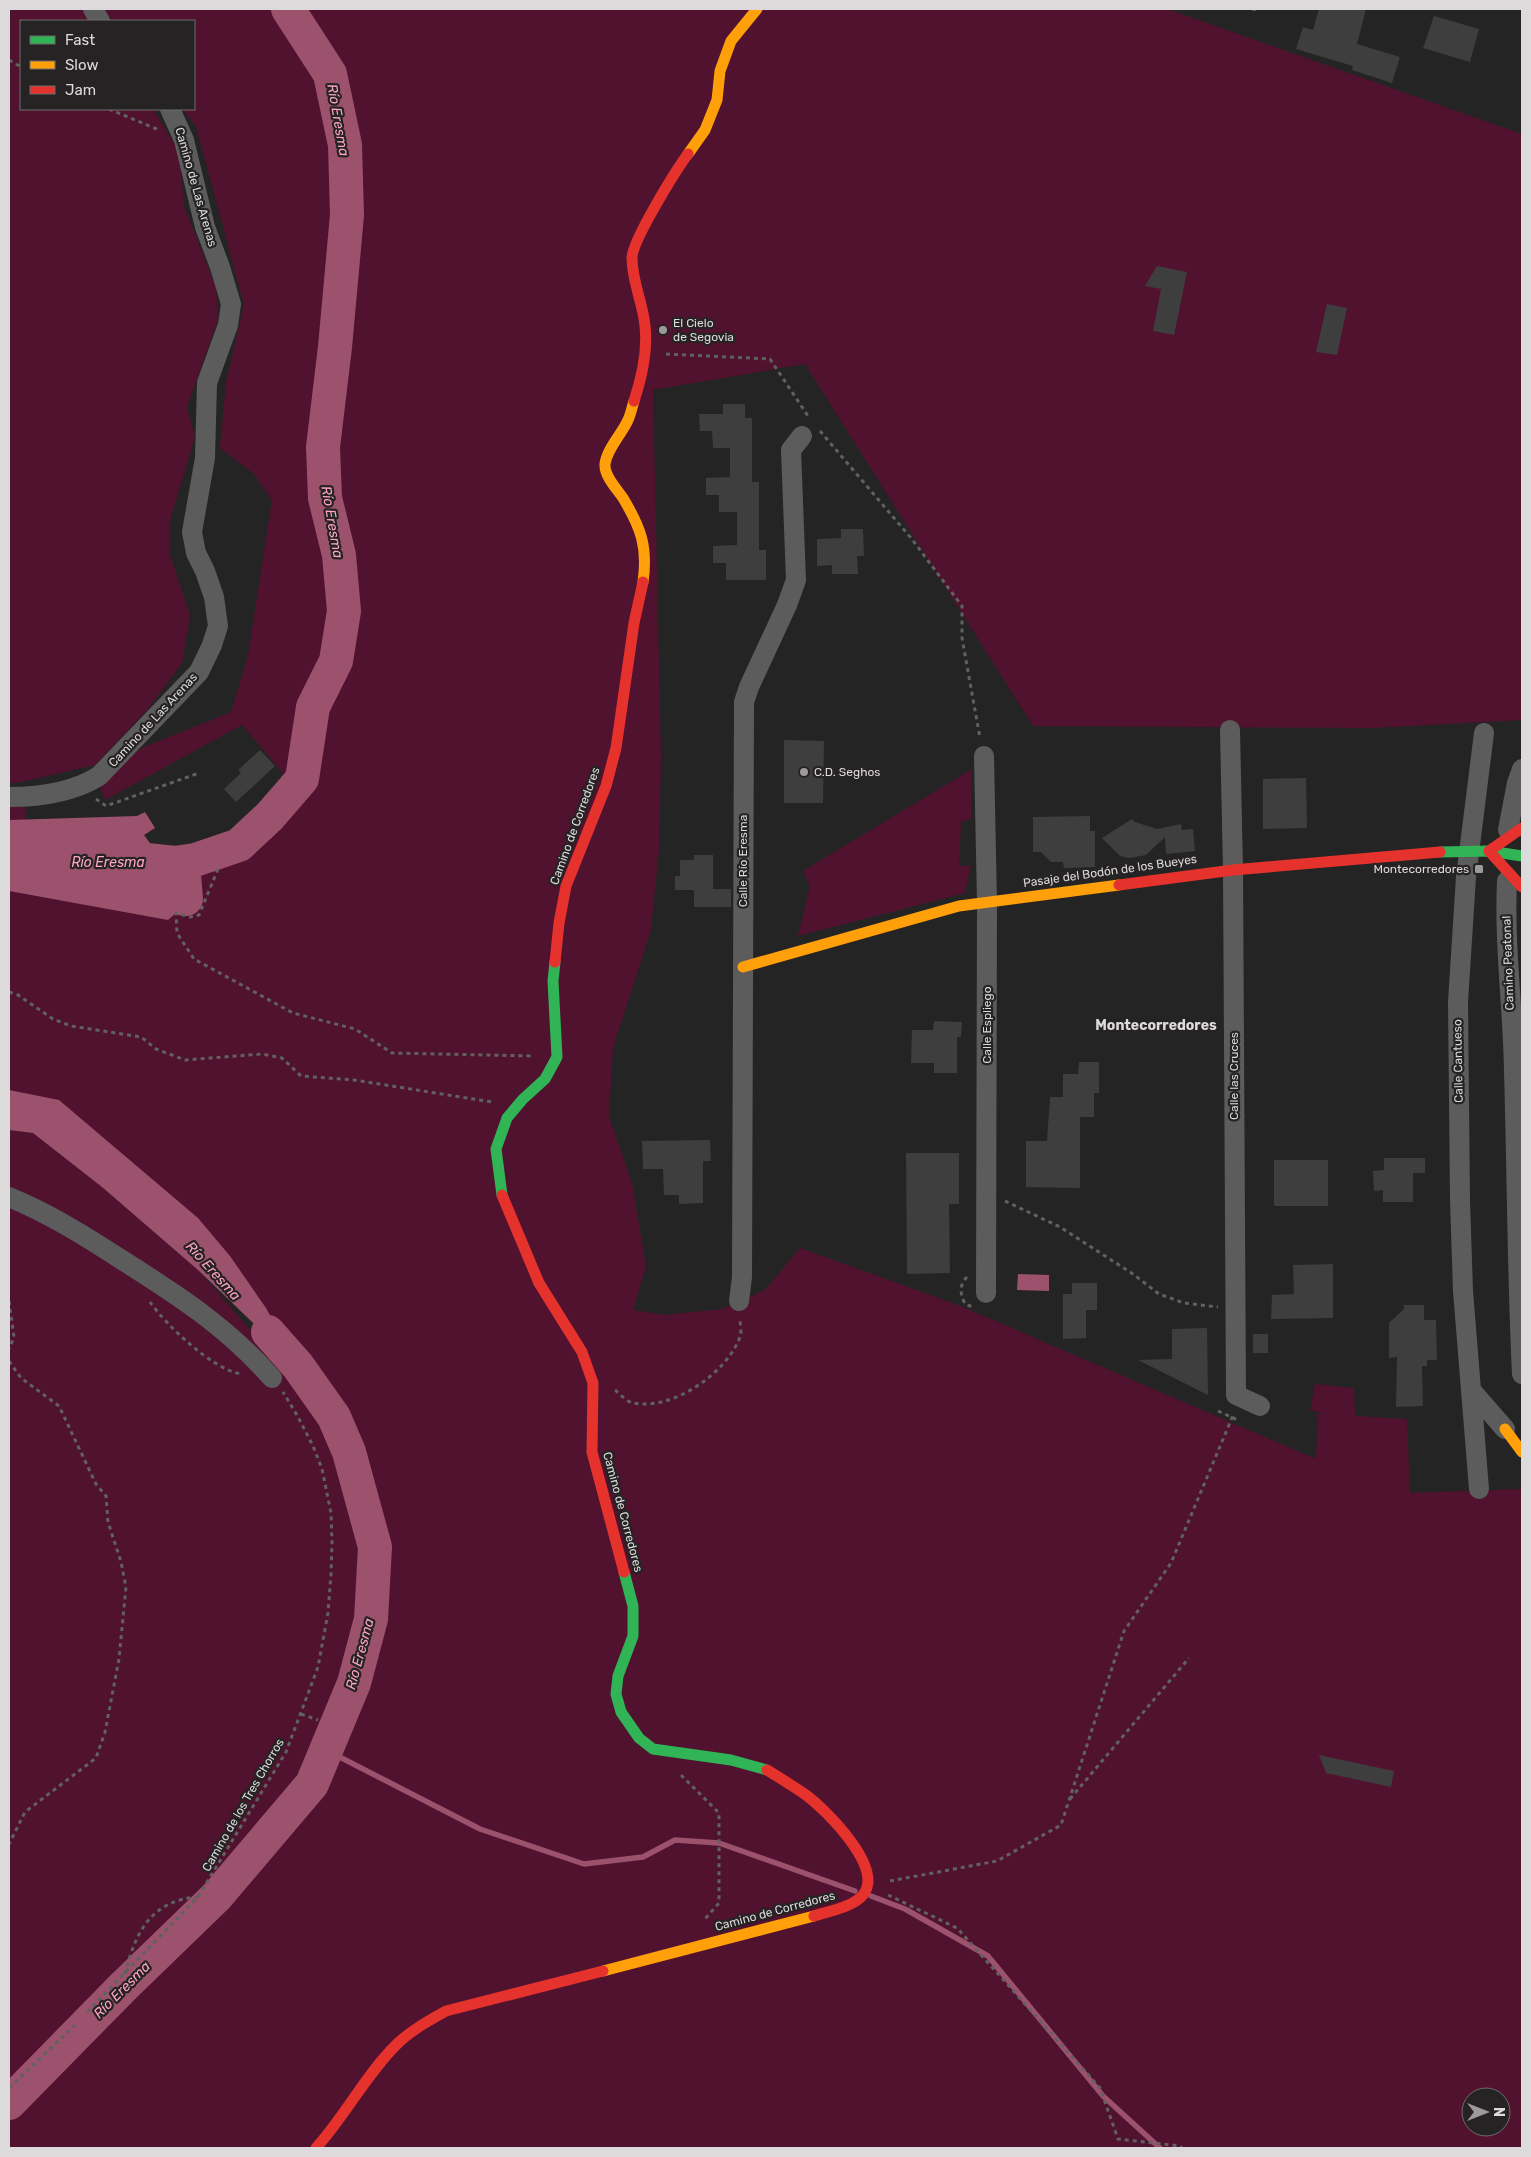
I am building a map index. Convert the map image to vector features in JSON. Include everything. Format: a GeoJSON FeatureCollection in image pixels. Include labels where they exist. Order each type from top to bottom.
{"type":"FeatureCollection","features":[{"type":"Feature","properties":{"kind":"street"},"geometry":{"type":"LineString","coordinates":[[93,9],[99,20]]}},
{"type":"Feature","properties":{"kind":"street","name":"Camino de Corredores"},"geometry":{"type":"LineString","coordinates":[[316,2148],[333,2131],[372,2072],[390,2050],[418,2026],[446,2011],[849,1906],[864,1894],[868,1885],[866,1870],[860,1853],[837,1824],[807,1796],[767,1770],[731,1760],[653,1749],[639,1738],[621,1712],[616,1694],[618,1676],[633,1636],[633,1606],[592,1452],[593,1383],[582,1352],[539,1283],[503,1200],[496,1149],[508,1118],[517,1106],[545,1079],[557,1057],[553,981],[561,914],[566,886],[606,786],[616,748],[646,557],[642,536],[624,500],[609,477],[605,465],[628,420],[644,370],[645,326],[635,284],[632,256],[642,232],[676,170],[705,130],[717,100],[720,72],[731,41],[757,9]]}},
{"type":"Feature","properties":{"kind":"street","name":"Camino de Las Arenas"},"geometry":{"type":"LineString","coordinates":[[9,797],[31,797],[58,793],[86,784],[99,776],[199,672],[212,645],[218,626],[214,597],[205,571],[196,553],[192,532],[205,458],[208,383],[228,325],[230,304],[225,280],[205,227],[184,140],[170,110]]}},
{"type":"Feature","properties":{"kind":"street","name":"Calle Río Eresma"},"geometry":{"type":"LineString","coordinates":[[739,1301],[742,1277],[744,702],[749,686],[787,605],[796,580],[791,450],[811,430]]}},
{"type":"Feature","properties":{"kind":"street","name":"Calle las Cruces"},"geometry":{"type":"LineString","coordinates":[[1230,730],[1233,870],[1236,1395],[1240,1397]]}},
{"type":"Feature","properties":{"kind":"street","name":"Calle Cantueso"},"geometry":{"type":"LineString","coordinates":[[1479,1489],[1463,1291],[1458,1012],[1469,851],[1484,733]]}},
{"type":"Feature","properties":{"kind":"street","name":"Calle Espliego"},"geometry":{"type":"LineString","coordinates":[[984,756],[987,902],[986,1293]]}},
{"type":"Feature","properties":{"kind":"street"},"geometry":{"type":"LineString","coordinates":[[1515,884],[1489,851],[1515,829],[1517,783],[1522,769]]}},
{"type":"Feature","properties":{"kind":"street","name":"Pasaje del Bodón de los Bueyes"},"geometry":{"type":"LineString","coordinates":[[743,967],[959,906],[987,902],[1233,870],[1469,851],[1489,851],[1522,856]]}},
{"type":"Feature","properties":{"kind":"street","name":"Camino Peatonal"},"geometry":{"type":"LineString","coordinates":[[1515,884],[1507,972],[1514,1069],[1522,1374]]}},
{"type":"Feature","properties":{"kind":"street"},"geometry":{"type":"LineString","coordinates":[[9,1197],[61,1221],[198,1309],[245,1349],[272,1378]]}},
{"type":"Feature","properties":{"kind":"street"},"geometry":{"type":"LineString","coordinates":[[1471,1390],[1522,1452]]}},
{"type":"Feature","properties":{"kind":"street"},"geometry":{"type":"LineString","coordinates":[[1240,1397],[1260,1406]]}},
{"type":"Feature","properties":{"kind":"street"},"geometry":{"type":"LineString","coordinates":[[1505,1429],[1522,1444]]}},
{"type":"Feature","properties":{"kind":"path"},"geometry":{"type":"LineString","coordinates":[[1252,9],[1257,10]]}},
{"type":"Feature","properties":{"kind":"path"},"geometry":{"type":"LineString","coordinates":[[9,60],[20,67]]}},
{"type":"Feature","properties":{"kind":"path"},"geometry":{"type":"LineString","coordinates":[[111,110],[184,140]]}},
{"type":"Feature","properties":{"kind":"path"},"geometry":{"type":"LineString","coordinates":[[644,353],[770,359],[811,430],[911,538],[962,606],[962,638],[984,756]]}},
{"type":"Feature","properties":{"kind":"path"},"geometry":{"type":"LineString","coordinates":[[86,784],[92,796],[106,806],[199,773]]}},
{"type":"Feature","properties":{"kind":"path"},"geometry":{"type":"LineString","coordinates":[[218,869],[199,915],[190,918],[176,913],[177,933],[194,959],[293,1013],[356,1029],[392,1053],[543,1056]]}},
{"type":"Feature","properties":{"kind":"path"},"geometry":{"type":"LineString","coordinates":[[9,992],[53,1019],[71,1026],[142,1037],[156,1048],[185,1060],[262,1054],[282,1058],[301,1076],[354,1080],[517,1106]]}},
{"type":"Feature","properties":{"kind":"path"},"geometry":{"type":"LineString","coordinates":[[986,1192],[1060,1227],[1133,1274],[1159,1294],[1184,1304],[1236,1311]]}},
{"type":"Feature","properties":{"kind":"path"},"geometry":{"type":"LineString","coordinates":[[149,1299],[157,1311],[204,1356],[216,1365],[242,1374]]}},
{"type":"Feature","properties":{"kind":"path"},"geometry":{"type":"LineString","coordinates":[[9,1301],[14,1337],[9,1349]]}},
{"type":"Feature","properties":{"kind":"path"},"geometry":{"type":"LineString","coordinates":[[612,1387],[631,1403],[658,1405],[699,1386],[725,1362],[740,1336],[739,1301]]}},
{"type":"Feature","properties":{"kind":"path"},"geometry":{"type":"LineString","coordinates":[[9,1361],[21,1378],[59,1406],[96,1484],[106,1496],[108,1522],[121,1562],[126,1587],[119,1660],[105,1732],[96,1758],[25,1812],[9,1844]]}},
{"type":"Feature","properties":{"kind":"path","name":"Camino de los Tres Chorros"},"geometry":{"type":"LineString","coordinates":[[87,2012],[198,1897],[286,1752],[318,1667],[328,1613],[332,1542],[331,1513],[322,1469],[313,1446],[297,1414],[272,1378]]}},
{"type":"Feature","properties":{"kind":"path"},"geometry":{"type":"LineString","coordinates":[[868,1885],[997,1861],[1061,1825],[1124,1631],[1171,1563],[1240,1397]]}},
{"type":"Feature","properties":{"kind":"path"},"geometry":{"type":"LineString","coordinates":[[1218,1411],[1240,1421]]}},
{"type":"Feature","properties":{"kind":"path"},"geometry":{"type":"LineString","coordinates":[[1069,1800],[1188,1658]]}},
{"type":"Feature","properties":{"kind":"path"},"geometry":{"type":"LineString","coordinates":[[301,1714],[318,1720]]}},
{"type":"Feature","properties":{"kind":"path"},"geometry":{"type":"LineString","coordinates":[[669,1752],[681,1776],[719,1813],[719,1904],[700,1924]]}},
{"type":"Feature","properties":{"kind":"path"},"geometry":{"type":"LineString","coordinates":[[868,1885],[957,1928],[1100,2088],[1118,2139],[1180,2146],[1182,2148]]}},
{"type":"Feature","properties":{"kind":"path"},"geometry":{"type":"LineString","coordinates":[[125,1974],[132,1946],[145,1925],[162,1907],[183,1898],[198,1897]]}},
{"type":"Feature","properties":{"kind":"path"},"geometry":{"type":"LineString","coordinates":[[9,2088],[75,2024]]}},
{"type":"Feature","properties":{"kind":"shaded area"},"geometry":{"type":"Polygon","coordinates":[[[9,9],[1167,9],[1522,134],[1522,720],[1372,728],[1033,726],[805,364],[653,390],[661,758],[659,849],[651,930],[613,1048],[609,1117],[632,1183],[646,1267],[633,1310],[665,1315],[723,1309],[765,1290],[800,1248],[958,1305],[1316,1459],[1318,1414],[1325,1414],[1310,1410],[1315,1384],[1354,1388],[1355,1416],[1407,1419],[1410,1493],[1522,1489],[1522,2148],[9,2148],[9,1130],[33,1133],[102,1187],[198,1270],[295,1381],[352,1463],[334,1417],[298,1366],[167,1219],[9,1111],[9,847],[175,863],[195,860],[212,854],[201,843],[232,835],[282,802],[295,787],[242,725],[105,800],[98,782],[142,748],[231,712],[248,656],[272,500],[253,473],[220,448],[226,382],[244,305],[196,126],[183,110],[195,110],[195,20],[112,20],[104,10],[109,20],[20,20],[20,110],[154,110],[179,152],[184,206],[216,288],[218,319],[187,407],[195,437],[170,520],[169,552],[190,615],[182,663],[147,710],[95,765],[9,783],[9,9]]]}},
{"type":"Feature","properties":{"kind":"shaded area"},"geometry":{"type":"Polygon","coordinates":[[[972,769],[971,819],[961,822],[959,866],[971,866],[965,893],[798,936],[810,886],[803,871],[972,769]]]}},
{"type":"Feature","properties":{"kind":"shaded area"},"geometry":{"type":"Polygon","coordinates":[[[9,803],[26,808],[26,820],[9,820],[9,803]]]}},
{"type":"Feature","properties":{"kind":"water","name":"Río Eresma"},"geometry":{"type":"Polygon","coordinates":[[[145,812],[155,828],[144,835],[158,854],[173,852],[176,913],[168,920],[9,891],[9,820],[137,816],[145,812]]]}},
{"type":"Feature","properties":{"kind":"water","name":"Río Eresma"},"geometry":{"type":"Polygon","coordinates":[[[9,1090],[59,1100],[198,1218],[230,1256],[266,1308],[298,1366],[198,1270],[102,1187],[33,1133],[9,1130],[9,1090]]]}},
{"type":"Feature","properties":{"kind":"water"},"geometry":{"type":"Polygon","coordinates":[[[1018,1274],[1049,1275],[1049,1291],[1017,1290],[1018,1274]]]}},
{"type":"Feature","properties":{"kind":"building"},"geometry":{"type":"Polygon","coordinates":[[[1319,9],[1366,9],[1357,44],[1400,57],[1392,83],[1352,70],[1353,66],[1296,49],[1303,27],[1313,30],[1319,9]]]}},
{"type":"Feature","properties":{"kind":"building"},"geometry":{"type":"Polygon","coordinates":[[[1434,16],[1479,29],[1470,62],[1423,48],[1434,16]]]}},
{"type":"Feature","properties":{"kind":"building"},"geometry":{"type":"Polygon","coordinates":[[[1157,266],[1187,272],[1174,335],[1153,331],[1161,289],[1145,286],[1157,266]]]}},
{"type":"Feature","properties":{"kind":"building"},"geometry":{"type":"Polygon","coordinates":[[[1327,304],[1347,308],[1337,355],[1316,352],[1327,304]]]}},
{"type":"Feature","properties":{"kind":"building"},"geometry":{"type":"Polygon","coordinates":[[[723,404],[745,404],[745,418],[752,418],[752,482],[759,482],[759,550],[766,550],[766,580],[726,580],[726,563],[713,563],[713,546],[737,545],[737,512],[719,512],[719,495],[706,495],[706,478],[730,477],[730,448],[713,448],[712,431],[700,431],[699,414],[723,414],[723,404]]]}},
{"type":"Feature","properties":{"kind":"building"},"geometry":{"type":"Polygon","coordinates":[[[841,529],[863,529],[864,556],[857,556],[858,574],[832,574],[832,565],[817,566],[817,539],[841,538],[841,529]]]}},
{"type":"Feature","properties":{"kind":"building","name":"C.D. Seghos"},"geometry":{"type":"Polygon","coordinates":[[[784,740],[824,741],[823,803],[784,803],[784,740]]]}},
{"type":"Feature","properties":{"kind":"building"},"geometry":{"type":"Polygon","coordinates":[[[260,750],[275,766],[236,802],[224,789],[241,773],[238,770],[260,750]]]}},
{"type":"Feature","properties":{"kind":"building"},"geometry":{"type":"Polygon","coordinates":[[[1306,778],[1307,828],[1263,829],[1263,779],[1306,778]]]}},
{"type":"Feature","properties":{"kind":"building"},"geometry":{"type":"Polygon","coordinates":[[[1090,816],[1090,831],[1095,831],[1095,867],[1064,868],[1063,862],[1051,862],[1041,852],[1033,852],[1033,817],[1090,816]]]}},
{"type":"Feature","properties":{"kind":"building"},"geometry":{"type":"Polygon","coordinates":[[[1132,819],[1135,822],[1157,829],[1181,824],[1182,830],[1193,829],[1195,851],[1166,854],[1165,837],[1146,855],[1129,858],[1120,856],[1102,838],[1132,819]]]}},
{"type":"Feature","properties":{"kind":"building"},"geometry":{"type":"Polygon","coordinates":[[[694,855],[713,855],[713,889],[731,889],[731,907],[694,907],[694,890],[675,890],[675,876],[680,876],[680,860],[694,860],[694,855]]]}},
{"type":"Feature","properties":{"kind":"building"},"geometry":{"type":"Polygon","coordinates":[[[934,1021],[962,1022],[961,1037],[957,1037],[957,1073],[934,1073],[934,1063],[911,1063],[912,1030],[933,1030],[934,1021]]]}},
{"type":"Feature","properties":{"kind":"building"},"geometry":{"type":"Polygon","coordinates":[[[1079,1062],[1099,1062],[1099,1093],[1094,1093],[1094,1117],[1080,1117],[1080,1188],[1026,1187],[1026,1141],[1047,1141],[1050,1097],[1063,1097],[1063,1074],[1078,1074],[1079,1062]]]}},
{"type":"Feature","properties":{"kind":"building"},"geometry":{"type":"Polygon","coordinates":[[[710,1140],[711,1161],[703,1161],[703,1203],[679,1204],[679,1195],[664,1195],[663,1169],[643,1169],[642,1141],[710,1140]]]}},
{"type":"Feature","properties":{"kind":"building"},"geometry":{"type":"Polygon","coordinates":[[[906,1153],[959,1153],[959,1204],[949,1204],[950,1273],[907,1274],[906,1153]]]}},
{"type":"Feature","properties":{"kind":"building"},"geometry":{"type":"Polygon","coordinates":[[[1384,1158],[1425,1158],[1425,1173],[1413,1173],[1413,1202],[1383,1202],[1383,1190],[1374,1191],[1373,1171],[1384,1170],[1384,1158]]]}},
{"type":"Feature","properties":{"kind":"building"},"geometry":{"type":"Polygon","coordinates":[[[1274,1160],[1328,1160],[1328,1206],[1274,1206],[1274,1160]]]}},
{"type":"Feature","properties":{"kind":"building"},"geometry":{"type":"Polygon","coordinates":[[[1333,1264],[1333,1318],[1271,1319],[1272,1295],[1294,1294],[1293,1265],[1333,1264]]]}},
{"type":"Feature","properties":{"kind":"building"},"geometry":{"type":"Polygon","coordinates":[[[1072,1283],[1097,1283],[1097,1310],[1086,1310],[1086,1338],[1063,1339],[1063,1294],[1072,1294],[1072,1283]]]}},
{"type":"Feature","properties":{"kind":"building"},"geometry":{"type":"Polygon","coordinates":[[[1404,1305],[1424,1305],[1424,1320],[1436,1320],[1437,1360],[1427,1360],[1427,1366],[1422,1366],[1423,1406],[1396,1407],[1397,1357],[1389,1358],[1389,1323],[1404,1309],[1404,1305]]]}},
{"type":"Feature","properties":{"kind":"building"},"geometry":{"type":"Polygon","coordinates":[[[1207,1328],[1208,1395],[1138,1360],[1172,1359],[1172,1329],[1207,1328]]]}},
{"type":"Feature","properties":{"kind":"building"},"geometry":{"type":"Polygon","coordinates":[[[1253,1334],[1268,1334],[1268,1353],[1253,1353],[1253,1334]]]}},
{"type":"Feature","properties":{"kind":"building"},"geometry":{"type":"Polygon","coordinates":[[[1319,1755],[1394,1771],[1391,1787],[1326,1773],[1319,1755]]]}},
{"type":"Feature","properties":{"kind":"waterway","name":"Río Eresma"},"geometry":{"type":"LineString","coordinates":[[128,858],[175,863],[195,860],[239,845],[270,816],[302,779],[313,707],[336,661],[344,611],[339,555],[325,498],[323,447],[335,347],[347,215],[345,145],[330,74],[288,9]]}},
{"type":"Feature","properties":{"kind":"waterway"},"geometry":{"type":"LineString","coordinates":[[134,880],[155,895],[186,899],[183,862]]}},
{"type":"Feature","properties":{"kind":"waterway","name":"Río Eresma"},"geometry":{"type":"LineString","coordinates":[[9,2103],[123,1987],[217,1896],[312,1784],[354,1683],[371,1619],[375,1547],[349,1452],[334,1417],[298,1366],[268,1332]]}},
{"type":"Feature","properties":{"kind":"waterway"},"geometry":{"type":"LineString","coordinates":[[326,1750],[480,1829],[584,1864],[643,1857],[675,1840],[719,1843],[855,1891]]}},
{"type":"Feature","properties":{"kind":"waterway"},"geometry":{"type":"LineString","coordinates":[[871,1896],[905,1909],[988,1956],[1103,2096],[1160,2148]]}},
{"type":"Feature","properties":{"kind":"traffic: fast"},"geometry":{"type":"LineString","coordinates":[[1440,852],[1489,851],[1522,856]]}},
{"type":"Feature","properties":{"kind":"traffic: fast"},"geometry":{"type":"LineString","coordinates":[[502,1195],[496,1149],[507,1118],[523,1099],[545,1079],[557,1057],[553,981],[555,962]]}},
{"type":"Feature","properties":{"kind":"traffic: fast"},"geometry":{"type":"LineString","coordinates":[[624,1572],[633,1606],[633,1636],[618,1676],[616,1694],[621,1712],[639,1738],[653,1749],[731,1760],[767,1770]]}},
{"type":"Feature","properties":{"kind":"traffic: slow"},"geometry":{"type":"LineString","coordinates":[[688,154],[705,130],[717,100],[720,71],[731,41],[757,9]]}},
{"type":"Feature","properties":{"kind":"traffic: slow"},"geometry":{"type":"LineString","coordinates":[[634,401],[628,420],[606,458],[605,469],[639,529],[645,558],[643,582]]}},
{"type":"Feature","properties":{"kind":"traffic: slow"},"geometry":{"type":"LineString","coordinates":[[743,967],[959,906],[1119,885]]}},
{"type":"Feature","properties":{"kind":"traffic: slow"},"geometry":{"type":"LineString","coordinates":[[1505,1429],[1522,1452]]}},
{"type":"Feature","properties":{"kind":"traffic: slow"},"geometry":{"type":"LineString","coordinates":[[603,1971],[814,1916]]}},
{"type":"Feature","properties":{"kind":"traffic: jam"},"geometry":{"type":"LineString","coordinates":[[634,401],[644,364],[646,336],[644,317],[632,267],[632,258],[634,249],[647,222],[665,189],[688,154]]}},
{"type":"Feature","properties":{"kind":"traffic: jam"},"geometry":{"type":"LineString","coordinates":[[555,962],[559,923],[566,886],[606,786],[616,748],[634,623],[643,582]]}},
{"type":"Feature","properties":{"kind":"traffic: jam"},"geometry":{"type":"LineString","coordinates":[[1489,851],[1522,828]]}},
{"type":"Feature","properties":{"kind":"traffic: jam"},"geometry":{"type":"LineString","coordinates":[[1489,851],[1522,887]]}},
{"type":"Feature","properties":{"kind":"traffic: jam"},"geometry":{"type":"LineString","coordinates":[[1119,885],[1233,870],[1440,852]]}},
{"type":"Feature","properties":{"kind":"traffic: jam"},"geometry":{"type":"LineString","coordinates":[[502,1195],[539,1283],[582,1352],[593,1383],[592,1452],[624,1572]]}},
{"type":"Feature","properties":{"kind":"traffic: jam"},"geometry":{"type":"LineString","coordinates":[[767,1770],[806,1795],[839,1826],[860,1855],[866,1870],[868,1884],[859,1899],[840,1908],[814,1916]]}},
{"type":"Feature","properties":{"kind":"traffic: jam"},"geometry":{"type":"LineString","coordinates":[[316,2148],[385,2057],[401,2040],[426,2022],[446,2011],[603,1971]]}},
{"type":"Feature","properties":{"kind":"place","name":"El Cielo de Segovia"},"geometry":{"type":"Point","coordinates":[663,330]}},
{"type":"Feature","properties":{"kind":"place","name":"C.D. Seghos"},"geometry":{"type":"Point","coordinates":[804,772]}},
{"type":"Feature","properties":{"kind":"place","name":"Montecorredores"},"geometry":{"type":"Point","coordinates":[1479,869]}},
{"type":"Feature","properties":{"kind":"district","name":"Montecorredores"},"geometry":{"type":"Point","coordinates":[1156,1025]}}]}
